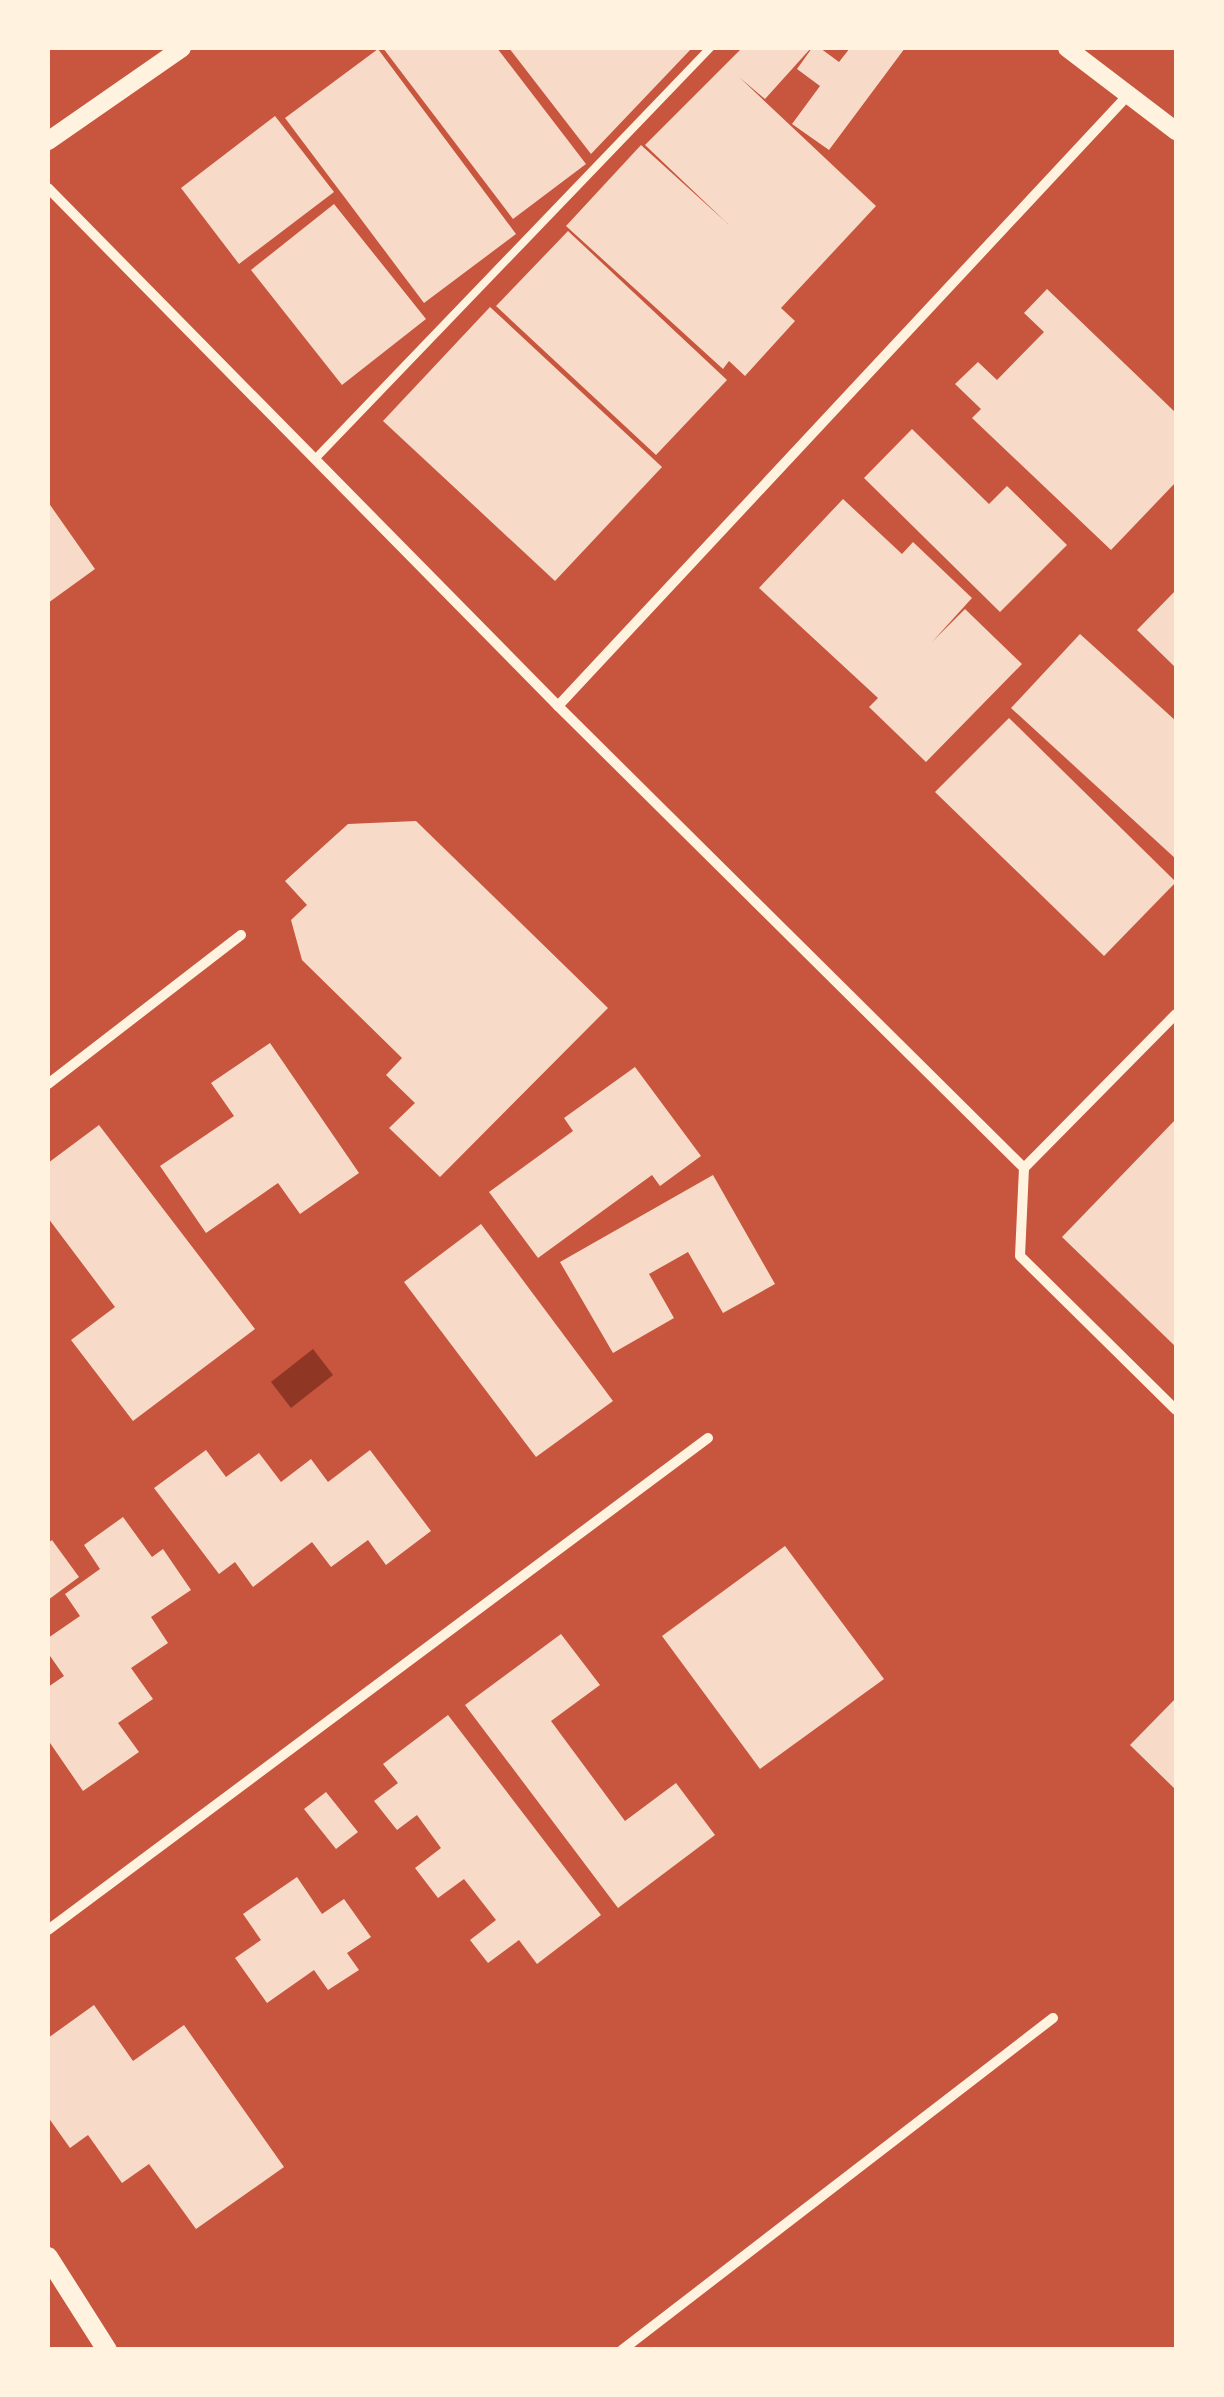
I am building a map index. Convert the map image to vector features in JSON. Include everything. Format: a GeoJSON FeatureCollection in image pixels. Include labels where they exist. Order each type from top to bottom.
{"type":"FeatureCollection","features":[{"type":"Feature","properties":{"kind":"main road"},"geometry":{"type":"LineString","coordinates":[[48,2256],[107,2350]]}},
{"type":"Feature","properties":{"kind":"street"},"geometry":{"type":"LineString","coordinates":[[48,142],[182,48]]}},
{"type":"Feature","properties":{"kind":"street"},"geometry":{"type":"LineString","coordinates":[[1067,48],[1176,131]]}},
{"type":"Feature","properties":{"kind":"street"},"geometry":{"type":"LineString","coordinates":[[558,706],[1129,94]]}},
{"type":"Feature","properties":{"kind":"street"},"geometry":{"type":"LineString","coordinates":[[48,188],[558,706],[1024,1168]]}},
{"type":"Feature","properties":{"kind":"street"},"geometry":{"type":"LineString","coordinates":[[48,1084],[241,935]]}},
{"type":"Feature","properties":{"kind":"street"},"geometry":{"type":"LineString","coordinates":[[1176,1014],[1024,1168],[1020,1256],[1176,1410]]}},
{"type":"Feature","properties":{"kind":"street"},"geometry":{"type":"LineString","coordinates":[[48,1930],[708,1438]]}},
{"type":"Feature","properties":{"kind":"street"},"geometry":{"type":"LineString","coordinates":[[622,2350],[1053,2018]]}},
{"type":"Feature","properties":{"kind":"lane"},"geometry":{"type":"LineString","coordinates":[[315,460],[710,48]]}},
{"type":"Feature","properties":{"kind":"shaded area"},"geometry":{"type":"Polygon","coordinates":[[[313,1349],[333,1375],[291,1408],[271,1382],[313,1349]]]}},
{"type":"Feature","properties":{"kind":"building"},"geometry":{"type":"Polygon","coordinates":[[[383,48],[497,48],[586,164],[513,219],[383,48]]]}},
{"type":"Feature","properties":{"kind":"building"},"geometry":{"type":"Polygon","coordinates":[[[509,48],[692,48],[591,154],[509,48]]]}},
{"type":"Feature","properties":{"kind":"building"},"geometry":{"type":"Polygon","coordinates":[[[742,48],[811,48],[765,99],[739,77],[876,206],[781,308],[795,321],[745,376],[729,361],[723,369],[566,226],[641,145],[728,224],[645,145],[742,48]]]}},
{"type":"Feature","properties":{"kind":"building"},"geometry":{"type":"Polygon","coordinates":[[[812,48],[820,48],[839,62],[850,48],[905,48],[829,150],[792,124],[820,86],[797,69],[812,48]]]}},
{"type":"Feature","properties":{"kind":"building"},"geometry":{"type":"Polygon","coordinates":[[[378,49],[516,234],[424,303],[285,118],[378,49]]]}},
{"type":"Feature","properties":{"kind":"building"},"geometry":{"type":"Polygon","coordinates":[[[275,116],[334,192],[239,264],[181,188],[275,116]]]}},
{"type":"Feature","properties":{"kind":"building"},"geometry":{"type":"Polygon","coordinates":[[[334,204],[426,319],[342,385],[251,270],[334,204]]]}},
{"type":"Feature","properties":{"kind":"building"},"geometry":{"type":"Polygon","coordinates":[[[568,231],[727,380],[656,455],[496,306],[568,231]]]}},
{"type":"Feature","properties":{"kind":"building"},"geometry":{"type":"Polygon","coordinates":[[[1047,289],[1176,413],[1176,482],[1111,550],[972,418],[981,409],[955,384],[978,362],[997,380],[1044,332],[1024,313],[1047,289]]]}},
{"type":"Feature","properties":{"kind":"building"},"geometry":{"type":"Polygon","coordinates":[[[490,307],[662,467],[555,581],[383,421],[490,307]]]}},
{"type":"Feature","properties":{"kind":"building"},"geometry":{"type":"Polygon","coordinates":[[[912,429],[989,504],[1007,486],[1067,545],[1000,612],[864,478],[912,429]]]}},
{"type":"Feature","properties":{"kind":"building"},"geometry":{"type":"Polygon","coordinates":[[[843,499],[902,554],[913,542],[972,598],[932,642],[965,609],[1022,664],[926,762],[869,707],[878,698],[759,588],[843,499]]]}},
{"type":"Feature","properties":{"kind":"building"},"geometry":{"type":"Polygon","coordinates":[[[48,502],[95,569],[48,603],[48,502]]]}},
{"type":"Feature","properties":{"kind":"building"},"geometry":{"type":"Polygon","coordinates":[[[1176,590],[1176,668],[1137,630],[1176,590]]]}},
{"type":"Feature","properties":{"kind":"building"},"geometry":{"type":"Polygon","coordinates":[[[1080,634],[1176,721],[1176,859],[1011,708],[1080,634]]]}},
{"type":"Feature","properties":{"kind":"building"},"geometry":{"type":"Polygon","coordinates":[[[1009,718],[1176,882],[1104,956],[935,792],[1009,718]]]}},
{"type":"Feature","properties":{"kind":"building"},"geometry":{"type":"Polygon","coordinates":[[[416,821],[608,1008],[440,1177],[389,1128],[415,1103],[386,1075],[402,1058],[302,960],[291,920],[307,905],[285,881],[348,824],[416,821]]]}},
{"type":"Feature","properties":{"kind":"building"},"geometry":{"type":"Polygon","coordinates":[[[270,1043],[359,1173],[300,1214],[278,1183],[206,1233],[160,1166],[234,1116],[211,1083],[270,1043]]]}},
{"type":"Feature","properties":{"kind":"building"},"geometry":{"type":"Polygon","coordinates":[[[635,1067],[701,1156],[660,1186],[652,1175],[538,1258],[489,1192],[573,1131],[564,1118],[635,1067]]]}},
{"type":"Feature","properties":{"kind":"building"},"geometry":{"type":"Polygon","coordinates":[[[1176,1119],[1176,1347],[1062,1237],[1176,1119]]]}},
{"type":"Feature","properties":{"kind":"building"},"geometry":{"type":"Polygon","coordinates":[[[99,1125],[255,1329],[133,1421],[71,1340],[115,1307],[48,1218],[48,1163],[99,1125]]]}},
{"type":"Feature","properties":{"kind":"building"},"geometry":{"type":"Polygon","coordinates":[[[713,1175],[775,1284],[723,1313],[688,1252],[649,1274],[674,1318],[613,1353],[560,1262],[713,1175]]]}},
{"type":"Feature","properties":{"kind":"building"},"geometry":{"type":"Polygon","coordinates":[[[481,1224],[613,1401],[536,1457],[404,1282],[481,1224]]]}},
{"type":"Feature","properties":{"kind":"building"},"geometry":{"type":"Polygon","coordinates":[[[206,1450],[226,1477],[259,1453],[281,1482],[311,1459],[328,1482],[370,1450],[431,1531],[386,1565],[368,1540],[331,1567],[312,1542],[253,1587],[235,1562],[219,1574],[154,1488],[206,1450]]]}},
{"type":"Feature","properties":{"kind":"building"},"geometry":{"type":"Polygon","coordinates":[[[123,1517],[152,1557],[163,1549],[191,1590],[151,1617],[168,1643],[131,1668],[153,1699],[118,1723],[139,1752],[83,1791],[48,1740],[48,1687],[64,1676],[48,1653],[48,1638],[80,1616],[65,1594],[100,1569],[84,1545],[123,1517]]]}},
{"type":"Feature","properties":{"kind":"building"},"geometry":{"type":"Polygon","coordinates":[[[52,1540],[79,1577],[48,1600],[48,1543],[52,1540]]]}},
{"type":"Feature","properties":{"kind":"building"},"geometry":{"type":"Polygon","coordinates":[[[785,1546],[884,1679],[760,1769],[662,1636],[785,1546]]]}},
{"type":"Feature","properties":{"kind":"building"},"geometry":{"type":"Polygon","coordinates":[[[561,1634],[600,1685],[551,1721],[625,1821],[676,1783],[715,1835],[618,1908],[465,1705],[561,1634]]]}},
{"type":"Feature","properties":{"kind":"building"},"geometry":{"type":"Polygon","coordinates":[[[1176,1698],[1176,1790],[1130,1745],[1176,1698]]]}},
{"type":"Feature","properties":{"kind":"building"},"geometry":{"type":"Polygon","coordinates":[[[448,1715],[601,1915],[537,1964],[519,1940],[488,1963],[470,1940],[496,1920],[464,1879],[438,1898],[415,1868],[441,1848],[417,1815],[397,1830],[374,1801],[398,1783],[383,1764],[448,1715]]]}},
{"type":"Feature","properties":{"kind":"building"},"geometry":{"type":"Polygon","coordinates":[[[326,1792],[358,1832],[336,1849],[304,1809],[326,1792]]]}},
{"type":"Feature","properties":{"kind":"building"},"geometry":{"type":"Polygon","coordinates":[[[297,1877],[322,1914],[344,1899],[371,1937],[347,1953],[359,1970],[328,1990],[314,1970],[267,2003],[235,1958],[261,1940],[243,1914],[297,1877]]]}},
{"type":"Feature","properties":{"kind":"building"},"geometry":{"type":"Polygon","coordinates":[[[94,2005],[133,2061],[184,2025],[284,2167],[196,2229],[149,2164],[122,2183],[88,2135],[70,2148],[48,2117],[48,2038],[94,2005]]]}}]}
